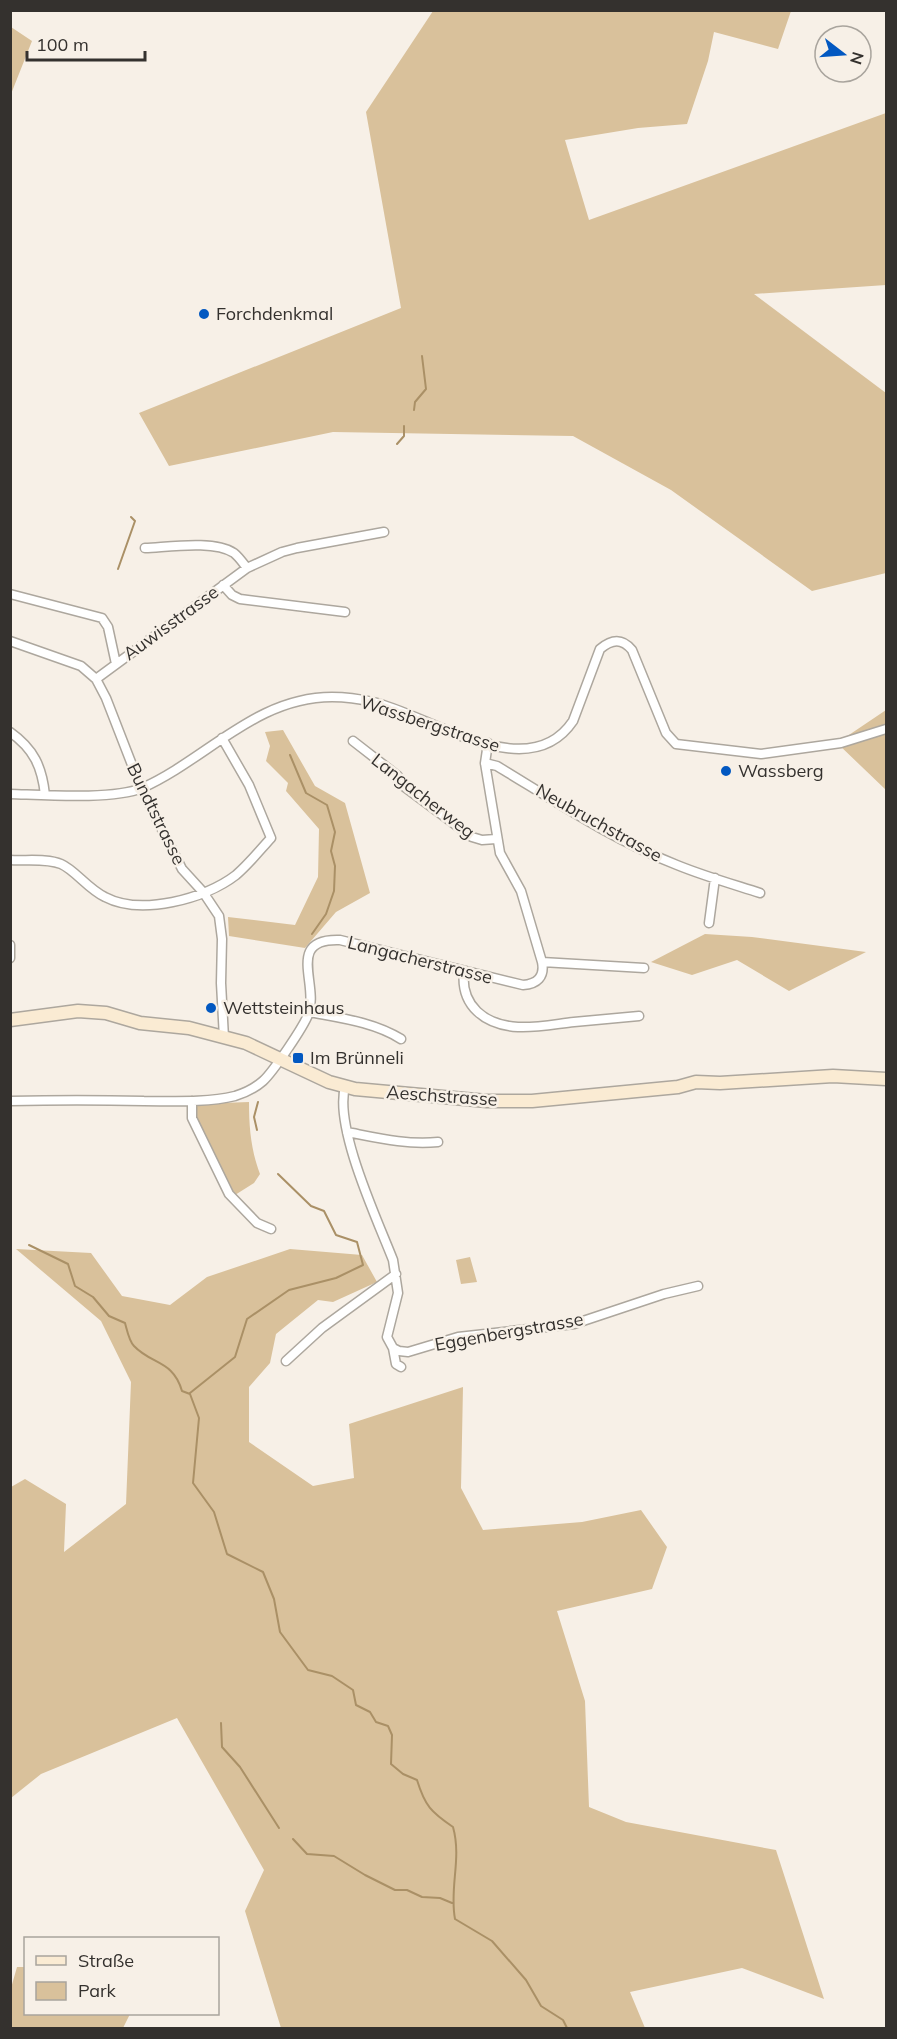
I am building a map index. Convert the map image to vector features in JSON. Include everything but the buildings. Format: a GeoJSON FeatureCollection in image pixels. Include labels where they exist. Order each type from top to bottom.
{"type":"FeatureCollection","features":[{"type":"Feature","properties":{"kind":"main road","name":"Aeschstrasse"},"geometry":{"type":"LineString","coordinates":[[10,1020],[78,1011],[95,1012],[140,1023],[174,1025],[246,1043],[345,1087],[487,1101],[532,1101],[678,1087],[696,1082],[720,1083],[833,1076],[886,1079]]}},
{"type":"Feature","properties":{"kind":"street","name":"Auwisstrasse"},"geometry":{"type":"LineString","coordinates":[[96,680],[246,568],[274,555],[297,548],[384,532]]}},
{"type":"Feature","properties":{"kind":"street"},"geometry":{"type":"LineString","coordinates":[[144,548],[222,547],[237,555],[246,568]]}},
{"type":"Feature","properties":{"kind":"street"},"geometry":{"type":"LineString","coordinates":[[223,585],[232,595],[240,599],[345,612]]}},
{"type":"Feature","properties":{"kind":"street"},"geometry":{"type":"LineString","coordinates":[[10,594],[102,618],[108,627],[116,664]]}},
{"type":"Feature","properties":{"kind":"street","name":"Bundtstrasse"},"geometry":{"type":"LineString","coordinates":[[10,641],[81,666],[96,680],[106,698],[141,788],[182,869],[203,892],[219,916],[222,939],[221,983],[224,1038]]}},
{"type":"Feature","properties":{"kind":"street","name":"Wassbergstrasse"},"geometry":{"type":"LineString","coordinates":[[10,794],[122,794],[141,788],[179,767],[267,711],[290,704],[332,697],[374,702],[488,743],[520,750],[545,746],[557,739],[573,721],[600,649],[608,642],[618,641],[626,643],[632,650],[666,733],[676,744],[760,754],[774,753],[842,743],[886,729]]}},
{"type":"Feature","properties":{"kind":"street"},"geometry":{"type":"LineString","coordinates":[[10,732],[22,741],[38,760],[43,774],[45,795]]}},
{"type":"Feature","properties":{"kind":"street"},"geometry":{"type":"LineString","coordinates":[[10,860],[59,863],[68,868],[94,892],[119,903],[150,905],[176,901],[203,892],[236,875],[271,838],[249,785],[222,738]]}},
{"type":"Feature","properties":{"kind":"street","name":"Langacherweg"},"geometry":{"type":"LineString","coordinates":[[353,741],[398,776],[398,782],[472,837],[482,840],[496,839]]}},
{"type":"Feature","properties":{"kind":"street"},"geometry":{"type":"LineString","coordinates":[[488,743],[485,763],[496,839],[503,860],[521,891],[542,962],[644,968]]}},
{"type":"Feature","properties":{"kind":"street","name":"Neubruchstrasse"},"geometry":{"type":"LineString","coordinates":[[485,763],[497,766],[619,838],[676,865],[760,893]]}},
{"type":"Feature","properties":{"kind":"street"},"geometry":{"type":"LineString","coordinates":[[709,923],[715,878]]}},
{"type":"Feature","properties":{"kind":"street","name":"Langacherstrasse"},"geometry":{"type":"LineString","coordinates":[[309,1012],[308,960],[314,946],[326,939],[340,940],[522,985],[533,984],[540,978],[544,970],[542,962]]}},
{"type":"Feature","properties":{"kind":"street"},"geometry":{"type":"LineString","coordinates":[[10,945],[10,958]]}},
{"type":"Feature","properties":{"kind":"street"},"geometry":{"type":"LineString","coordinates":[[464,971],[463,984],[469,1002],[481,1014],[504,1024],[525,1027],[639,1016]]}},
{"type":"Feature","properties":{"kind":"street"},"geometry":{"type":"LineString","coordinates":[[10,1101],[192,1101],[244,1093],[264,1080],[309,1012],[388,1031],[401,1039]]}},
{"type":"Feature","properties":{"kind":"street"},"geometry":{"type":"LineString","coordinates":[[345,1087],[342,1106],[347,1132],[396,1274],[398,1293],[387,1337],[393,1348],[396,1364],[401,1367]]}},
{"type":"Feature","properties":{"kind":"street"},"geometry":{"type":"LineString","coordinates":[[192,1101],[192,1118],[229,1194],[257,1223],[271,1229]]}},
{"type":"Feature","properties":{"kind":"street"},"geometry":{"type":"LineString","coordinates":[[347,1132],[395,1142],[438,1142]]}},
{"type":"Feature","properties":{"kind":"street"},"geometry":{"type":"LineString","coordinates":[[286,1361],[322,1328],[396,1274]]}},
{"type":"Feature","properties":{"kind":"street","name":"Eggenbergstrasse"},"geometry":{"type":"LineString","coordinates":[[393,1348],[408,1352],[458,1337],[574,1324],[664,1294],[698,1286]]}},
{"type":"Feature","properties":{"kind":"green space"},"geometry":{"type":"Polygon","coordinates":[[[433,11],[791,11],[778,49],[714,32],[708,61],[687,124],[638,128],[565,140],[589,220],[886,113],[886,285],[754,294],[886,393],[886,573],[812,591],[671,490],[573,436],[333,432],[169,466],[139,413],[401,308],[366,112],[433,11]]]}},
{"type":"Feature","properties":{"kind":"green space"},"geometry":{"type":"Polygon","coordinates":[[[11,27],[32,41],[11,94],[11,27]]]}},
{"type":"Feature","properties":{"kind":"green space"},"geometry":{"type":"Polygon","coordinates":[[[886,710],[886,790],[837,743],[886,710]]]}},
{"type":"Feature","properties":{"kind":"green space"},"geometry":{"type":"Polygon","coordinates":[[[283,730],[315,786],[345,803],[370,893],[336,912],[305,948],[229,936],[228,917],[295,925],[318,877],[319,829],[286,791],[288,783],[266,761],[270,746],[265,732],[283,730]]]}},
{"type":"Feature","properties":{"kind":"green space"},"geometry":{"type":"Polygon","coordinates":[[[705,934],[752,937],[866,952],[789,991],[737,960],[692,975],[651,962],[705,934]]]}},
{"type":"Feature","properties":{"kind":"green space"},"geometry":{"type":"Polygon","coordinates":[[[249,1102],[251,1139],[260,1174],[254,1183],[235,1195],[194,1121],[195,1104],[249,1102]]]}},
{"type":"Feature","properties":{"kind":"green space"},"geometry":{"type":"Polygon","coordinates":[[[16,1249],[91,1253],[122,1296],[170,1305],[207,1277],[290,1249],[362,1255],[377,1282],[333,1302],[318,1300],[276,1334],[270,1363],[249,1387],[249,1442],[313,1486],[354,1478],[349,1424],[463,1387],[461,1488],[483,1530],[582,1522],[641,1510],[667,1547],[652,1589],[557,1611],[585,1701],[589,1807],[626,1822],[776,1850],[824,1999],[742,1968],[630,1992],[645,2028],[281,2028],[245,1911],[264,1870],[177,1718],[41,1774],[11,1798],[11,1487],[25,1479],[66,1504],[64,1552],[126,1504],[131,1382],[101,1321],[16,1249]]]}},
{"type":"Feature","properties":{"kind":"green space"},"geometry":{"type":"Polygon","coordinates":[[[470,1257],[477,1282],[461,1284],[456,1260],[470,1257]]]}},
{"type":"Feature","properties":{"kind":"green space"},"geometry":{"type":"Polygon","coordinates":[[[17,1967],[24,1967],[24,2015],[130,2015],[123,2028],[11,2028],[11,1988],[17,1967]]]}},
{"type":"Feature","properties":{"kind":"waterway"},"geometry":{"type":"LineString","coordinates":[[414,410],[415,402],[426,389],[422,356]]}},
{"type":"Feature","properties":{"kind":"waterway"},"geometry":{"type":"LineString","coordinates":[[397,444],[404,436],[404,426]]}},
{"type":"Feature","properties":{"kind":"waterway"},"geometry":{"type":"LineString","coordinates":[[118,569],[135,521],[131,517]]}},
{"type":"Feature","properties":{"kind":"waterway"},"geometry":{"type":"LineString","coordinates":[[290,755],[306,793],[327,805],[335,832],[331,851],[335,866],[334,891],[326,914],[312,934]]}},
{"type":"Feature","properties":{"kind":"waterway"},"geometry":{"type":"LineString","coordinates":[[257,1130],[254,1117],[258,1102]]}},
{"type":"Feature","properties":{"kind":"waterway"},"geometry":{"type":"LineString","coordinates":[[190,1393],[235,1357],[247,1319],[289,1290],[336,1278],[363,1265],[357,1242],[336,1235],[324,1211],[311,1206],[278,1174]]}},
{"type":"Feature","properties":{"kind":"waterway"},"geometry":{"type":"LineString","coordinates":[[29,1245],[68,1264],[75,1286],[93,1297],[109,1316],[125,1323],[134,1346],[168,1368],[182,1391],[190,1394],[199,1418],[193,1483],[214,1512],[227,1554],[263,1572],[274,1599],[280,1632],[308,1670],[332,1676],[353,1690],[356,1705],[370,1712],[376,1722],[388,1726],[392,1735],[391,1764],[403,1774],[417,1780],[430,1808],[453,1827],[456,1851],[453,1896],[455,1919],[492,1941],[526,1980],[541,2006],[563,2020],[567,2028]]}},
{"type":"Feature","properties":{"kind":"waterway"},"geometry":{"type":"LineString","coordinates":[[221,1723],[222,1747],[240,1767],[279,1828]]}},
{"type":"Feature","properties":{"kind":"waterway"},"geometry":{"type":"LineString","coordinates":[[293,1839],[307,1854],[334,1856],[395,1890],[407,1890],[422,1897],[440,1898],[452,1903]]}},
{"type":"Feature","properties":{"kind":"place","name":"Forchdenkmal"},"geometry":{"type":"Point","coordinates":[204,314]}},
{"type":"Feature","properties":{"kind":"place","name":"Wassberg"},"geometry":{"type":"Point","coordinates":[726,771]}},
{"type":"Feature","properties":{"kind":"place","name":"Wettsteinhaus"},"geometry":{"type":"Point","coordinates":[211,1008]}},
{"type":"Feature","properties":{"kind":"place","name":"Im Brünneli"},"geometry":{"type":"Point","coordinates":[298,1058]}}]}
